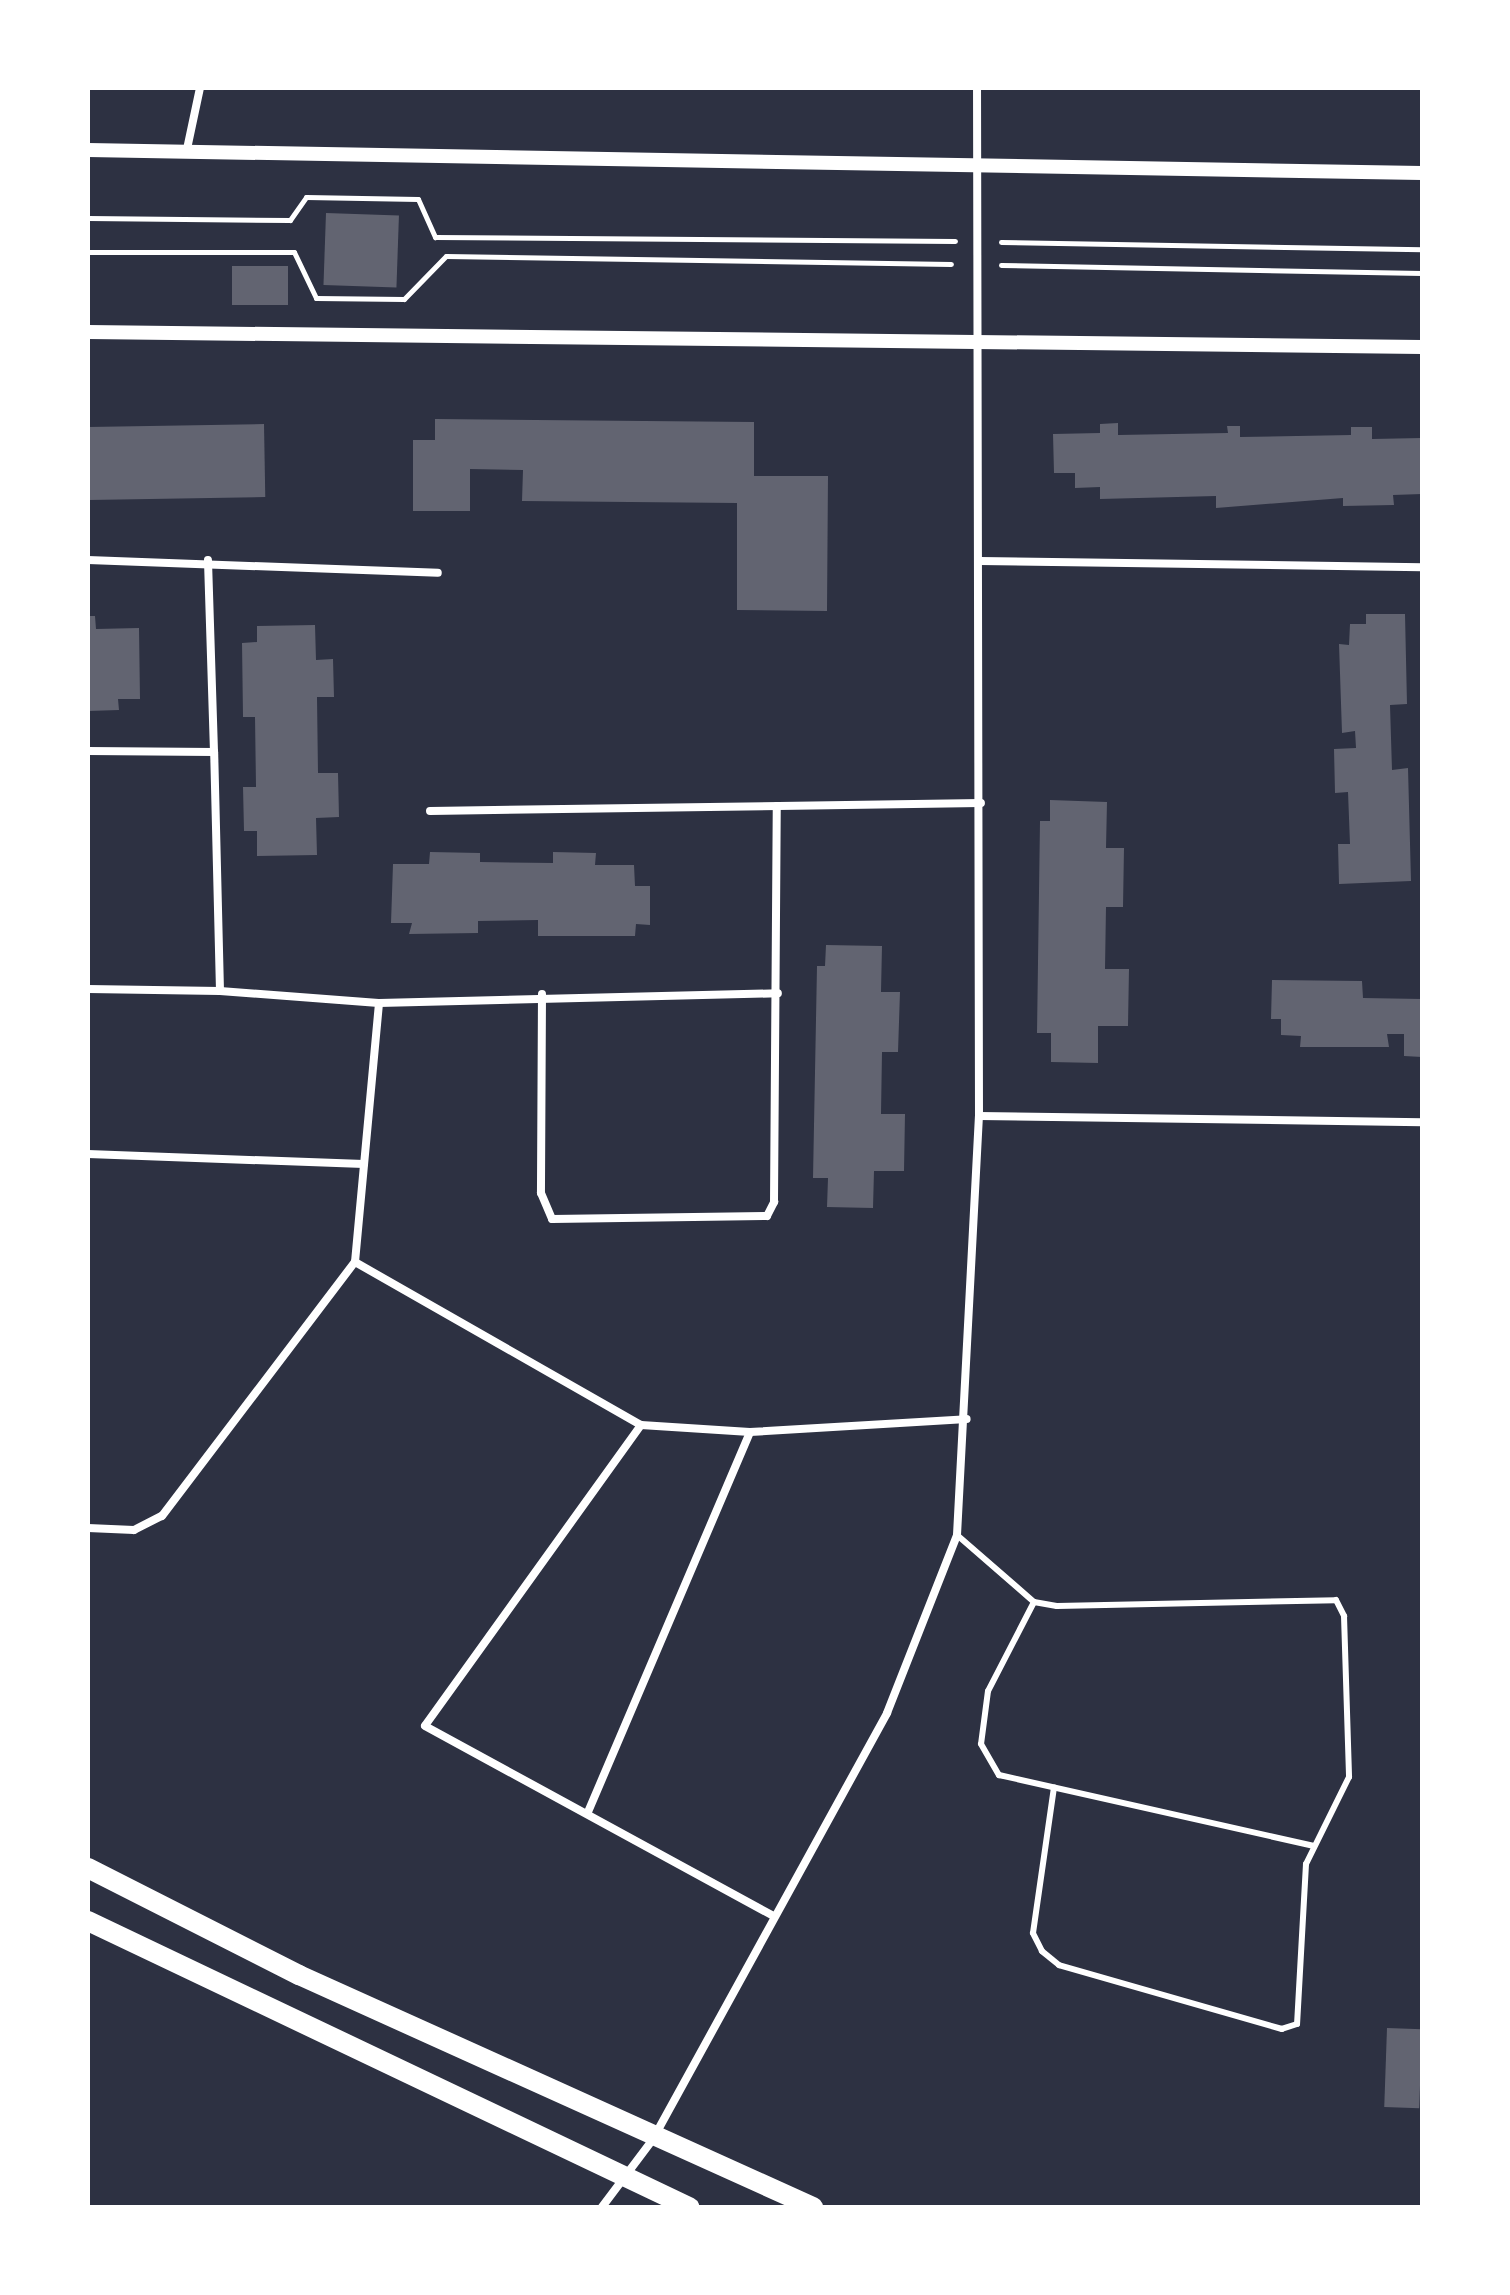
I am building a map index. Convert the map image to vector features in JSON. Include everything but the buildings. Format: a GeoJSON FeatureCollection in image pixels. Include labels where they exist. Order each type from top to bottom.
{"type":"FeatureCollection","features":[{"type":"Feature","properties":{"kind":"main road"},"geometry":{"type":"LineString","coordinates":[[88,1868],[653,2139],[813,2207]]}},
{"type":"Feature","properties":{"kind":"main road"},"geometry":{"type":"LineString","coordinates":[[88,1921],[689,2207]]}},
{"type":"Feature","properties":{"kind":"street"},"geometry":{"type":"LineString","coordinates":[[187,149],[200,88]]}},
{"type":"Feature","properties":{"kind":"street"},"geometry":{"type":"LineString","coordinates":[[602,2207],[653,2139],[887,1713],[957,1535],[967,1419],[979,1116],[981,803],[977,88]]}},
{"type":"Feature","properties":{"kind":"street"},"geometry":{"type":"LineString","coordinates":[[88,150],[187,149],[1422,173]]}},
{"type":"Feature","properties":{"kind":"street"},"geometry":{"type":"LineString","coordinates":[[88,332],[978,338],[1422,347]]}},
{"type":"Feature","properties":{"kind":"street"},"geometry":{"type":"LineString","coordinates":[[88,560],[208,560],[438,573]]}},
{"type":"Feature","properties":{"kind":"street"},"geometry":{"type":"LineString","coordinates":[[208,560],[220,991]]}},
{"type":"Feature","properties":{"kind":"street"},"geometry":{"type":"LineString","coordinates":[[980,561],[1422,567]]}},
{"type":"Feature","properties":{"kind":"street"},"geometry":{"type":"LineString","coordinates":[[88,751],[214,752]]}},
{"type":"Feature","properties":{"kind":"street"},"geometry":{"type":"LineString","coordinates":[[430,811],[981,803]]}},
{"type":"Feature","properties":{"kind":"street"},"geometry":{"type":"LineString","coordinates":[[542,994],[541,1193],[548,1214],[562,1225],[767,1216],[774,1202],[778,993],[777,806]]}},
{"type":"Feature","properties":{"kind":"street"},"geometry":{"type":"LineString","coordinates":[[88,989],[220,991],[379,1003],[542,994],[778,993]]}},
{"type":"Feature","properties":{"kind":"street"},"geometry":{"type":"LineString","coordinates":[[88,1528],[134,1530],[162,1516],[355,1262],[379,1003]]}},
{"type":"Feature","properties":{"kind":"street"},"geometry":{"type":"LineString","coordinates":[[979,1116],[1422,1122]]}},
{"type":"Feature","properties":{"kind":"street"},"geometry":{"type":"LineString","coordinates":[[88,1154],[364,1164]]}},
{"type":"Feature","properties":{"kind":"street"},"geometry":{"type":"LineString","coordinates":[[355,1262],[641,1425],[750,1432],[967,1419]]}},
{"type":"Feature","properties":{"kind":"street"},"geometry":{"type":"LineString","coordinates":[[641,1425],[426,1717],[431,1733],[588,1812],[773,1916]]}},
{"type":"Feature","properties":{"kind":"street"},"geometry":{"type":"LineString","coordinates":[[588,1812],[750,1432]]}},
{"type":"Feature","properties":{"kind":"lane"},"geometry":{"type":"LineString","coordinates":[[957,1535],[1034,1602],[1336,1600],[1344,1616],[1349,1777],[1314,1846],[1302,1886],[1299,2018],[1282,2029],[1059,1965],[1042,1951],[1033,1933],[1054,1788]]}},
{"type":"Feature","properties":{"kind":"lane"},"geometry":{"type":"LineString","coordinates":[[1034,1602],[997,1666],[981,1744],[999,1775],[1314,1846]]}},
{"type":"Feature","properties":{"kind":"path"},"geometry":{"type":"LineString","coordinates":[[88,218],[290,220],[306,197],[418,199],[435,237],[978,241],[1422,249]]}},
{"type":"Feature","properties":{"kind":"path"},"geometry":{"type":"LineString","coordinates":[[88,252],[294,252],[316,298],[404,299],[446,256],[1422,273]]}}]}
